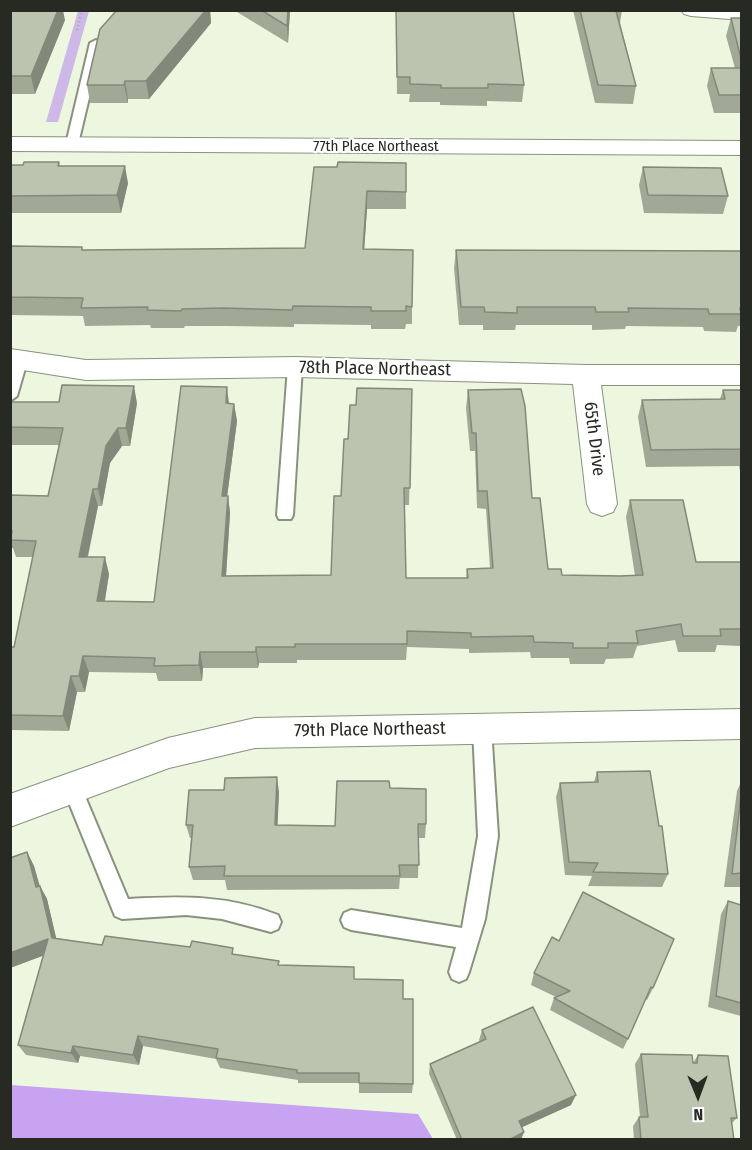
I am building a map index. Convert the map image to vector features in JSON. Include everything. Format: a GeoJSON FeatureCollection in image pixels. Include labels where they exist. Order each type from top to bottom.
{"type":"FeatureCollection","features":[{"type":"Feature","properties":{"kind":"street"},"geometry":{"type":"LineString","coordinates":[[691,10],[741,14]]}},
{"type":"Feature","properties":{"kind":"street","name":"77th Place Northeast"},"geometry":{"type":"LineString","coordinates":[[10,144],[741,148]]}},
{"type":"Feature","properties":{"kind":"street","name":"78th Place Northeast"},"geometry":{"type":"LineString","coordinates":[[16,358],[87,370],[295,367],[586,375],[741,375]]}},
{"type":"Feature","properties":{"kind":"street","name":"65th Drive"},"geometry":{"type":"LineString","coordinates":[[586,375],[602,504]]}},
{"type":"Feature","properties":{"kind":"street","name":"79th Place Northeast"},"geometry":{"type":"LineString","coordinates":[[10,811],[168,753],[255,733],[741,724]]}},
{"type":"Feature","properties":{"kind":"lane"},"geometry":{"type":"LineString","coordinates":[[72,144],[96,43]]}},
{"type":"Feature","properties":{"kind":"lane"},"geometry":{"type":"LineString","coordinates":[[10,396],[16,358]]}},
{"type":"Feature","properties":{"kind":"lane"},"geometry":{"type":"LineString","coordinates":[[285,515],[295,367]]}},
{"type":"Feature","properties":{"kind":"lane"},"geometry":{"type":"LineString","coordinates":[[459,972],[476,919],[488,836],[482,728]]}},
{"type":"Feature","properties":{"kind":"lane"},"geometry":{"type":"LineString","coordinates":[[72,788],[122,909],[186,905],[222,909],[271,922]]}},
{"type":"Feature","properties":{"kind":"lane"},"geometry":{"type":"LineString","coordinates":[[351,920],[469,939]]}},
{"type":"Feature","properties":{"kind":"shaded area"},"geometry":{"type":"Polygon","coordinates":[[[78,11],[89,11],[58,122],[46,122],[78,11]]]}},
{"type":"Feature","properties":{"kind":"shaded area"},"geometry":{"type":"Polygon","coordinates":[[[11,1085],[418,1114],[433,1139],[11,1139],[11,1085]]]}},
{"type":"Feature","properties":{"kind":"building"},"geometry":{"type":"Polygon","coordinates":[[[10,10],[58,10],[31,76],[10,76],[10,10]]]}},
{"type":"Feature","properties":{"kind":"building"},"geometry":{"type":"Polygon","coordinates":[[[117,10],[206,10],[146,81],[125,81],[124,85],[87,85],[100,29],[117,10]]]}},
{"type":"Feature","properties":{"kind":"building"},"geometry":{"type":"Polygon","coordinates":[[[261,10],[288,10],[287,26],[261,10]]]}},
{"type":"Feature","properties":{"kind":"building"},"geometry":{"type":"Polygon","coordinates":[[[396,10],[513,10],[524,85],[488,84],[488,88],[441,88],[441,85],[410,84],[410,77],[397,77],[396,10]]]}},
{"type":"Feature","properties":{"kind":"building"},"geometry":{"type":"Polygon","coordinates":[[[580,10],[622,10],[616,11],[636,86],[598,85],[580,10]]]}},
{"type":"Feature","properties":{"kind":"building"},"geometry":{"type":"Polygon","coordinates":[[[731,18],[741,18],[741,59],[731,18]]]}},
{"type":"Feature","properties":{"kind":"building"},"geometry":{"type":"Polygon","coordinates":[[[711,68],[741,68],[741,95],[719,95],[711,68]]]}},
{"type":"Feature","properties":{"kind":"building"},"geometry":{"type":"Polygon","coordinates":[[[24,162],[59,162],[58,166],[125,166],[117,195],[10,196],[10,165],[23,165],[24,162]]]}},
{"type":"Feature","properties":{"kind":"building"},"geometry":{"type":"Polygon","coordinates":[[[338,162],[406,163],[406,192],[367,191],[363,249],[413,250],[412,307],[406,306],[406,311],[371,311],[371,307],[293,306],[292,310],[223,308],[182,309],[181,311],[147,310],[148,307],[81,308],[83,298],[10,297],[10,246],[82,247],[82,250],[305,248],[314,167],[337,167],[338,162]]]}},
{"type":"Feature","properties":{"kind":"building"},"geometry":{"type":"Polygon","coordinates":[[[643,167],[721,168],[728,196],[648,195],[643,167]]]}},
{"type":"Feature","properties":{"kind":"building"},"geometry":{"type":"Polygon","coordinates":[[[456,250],[741,251],[741,314],[709,314],[708,309],[628,308],[629,312],[596,312],[595,307],[517,307],[517,313],[485,312],[484,307],[461,307],[456,250]]]}},
{"type":"Feature","properties":{"kind":"building"},"geometry":{"type":"Polygon","coordinates":[[[62,385],[134,386],[126,428],[118,428],[106,446],[98,489],[93,489],[79,557],[105,557],[97,601],[154,602],[181,386],[227,387],[226,403],[234,404],[222,496],[228,496],[222,576],[331,575],[334,496],[341,496],[344,439],[348,439],[350,405],[356,405],[357,388],[412,389],[410,488],[404,488],[406,578],[468,578],[467,569],[493,568],[487,491],[478,491],[476,433],[472,433],[468,390],[521,389],[525,406],[532,498],[540,498],[548,569],[561,569],[562,575],[643,575],[630,500],[683,500],[696,562],[741,562],[741,629],[720,629],[721,636],[683,636],[681,624],[636,631],[638,643],[608,643],[608,648],[573,648],[573,643],[534,642],[533,636],[471,637],[471,633],[407,631],[407,644],[295,644],[295,647],[256,647],[256,652],[200,652],[199,665],[154,666],[155,658],[83,656],[79,676],[71,676],[63,716],[10,715],[10,647],[14,647],[36,541],[10,540],[12,531],[10,531],[10,495],[48,496],[63,428],[10,427],[10,402],[59,402],[62,385]]]}},
{"type":"Feature","properties":{"kind":"building"},"geometry":{"type":"Polygon","coordinates":[[[723,390],[741,390],[741,449],[651,450],[642,400],[725,399],[723,390]]]}},
{"type":"Feature","properties":{"kind":"building"},"geometry":{"type":"Polygon","coordinates":[[[650,771],[659,826],[662,826],[668,874],[593,872],[598,863],[569,862],[560,783],[598,782],[597,772],[650,771]]]}},
{"type":"Feature","properties":{"kind":"building"},"geometry":{"type":"Polygon","coordinates":[[[277,777],[275,825],[335,826],[337,781],[389,781],[390,788],[426,789],[426,824],[418,824],[419,865],[399,865],[400,876],[224,876],[225,866],[189,867],[193,825],[186,825],[189,790],[224,790],[225,778],[277,777]]]}},
{"type":"Feature","properties":{"kind":"building"},"geometry":{"type":"Polygon","coordinates":[[[741,796],[741,873],[732,874],[741,796]]]}},
{"type":"Feature","properties":{"kind":"building"},"geometry":{"type":"Polygon","coordinates":[[[27,852],[36,887],[40,886],[52,938],[102,945],[105,936],[190,947],[192,941],[233,948],[232,954],[279,961],[278,965],[354,967],[354,979],[403,980],[403,999],[413,999],[413,1084],[359,1083],[359,1073],[297,1073],[297,1070],[216,1058],[218,1049],[138,1036],[133,1055],[73,1046],[71,1053],[18,1045],[48,939],[10,953],[10,858],[27,852]]]}},
{"type":"Feature","properties":{"kind":"building"},"geometry":{"type":"Polygon","coordinates":[[[583,892],[674,939],[628,1039],[554,998],[570,991],[534,973],[552,937],[559,941],[583,892]]]}},
{"type":"Feature","properties":{"kind":"building"},"geometry":{"type":"Polygon","coordinates":[[[728,901],[741,905],[741,1003],[716,996],[728,901]]]}},
{"type":"Feature","properties":{"kind":"building"},"geometry":{"type":"Polygon","coordinates":[[[533,1007],[576,1095],[519,1121],[524,1132],[509,1140],[462,1140],[430,1064],[486,1039],[482,1030],[533,1007]]]}},
{"type":"Feature","properties":{"kind":"building"},"geometry":{"type":"Polygon","coordinates":[[[641,1054],[692,1055],[693,1063],[697,1063],[698,1055],[728,1056],[737,1118],[731,1118],[734,1140],[641,1140],[639,1117],[648,1117],[641,1054]]]}}]}
